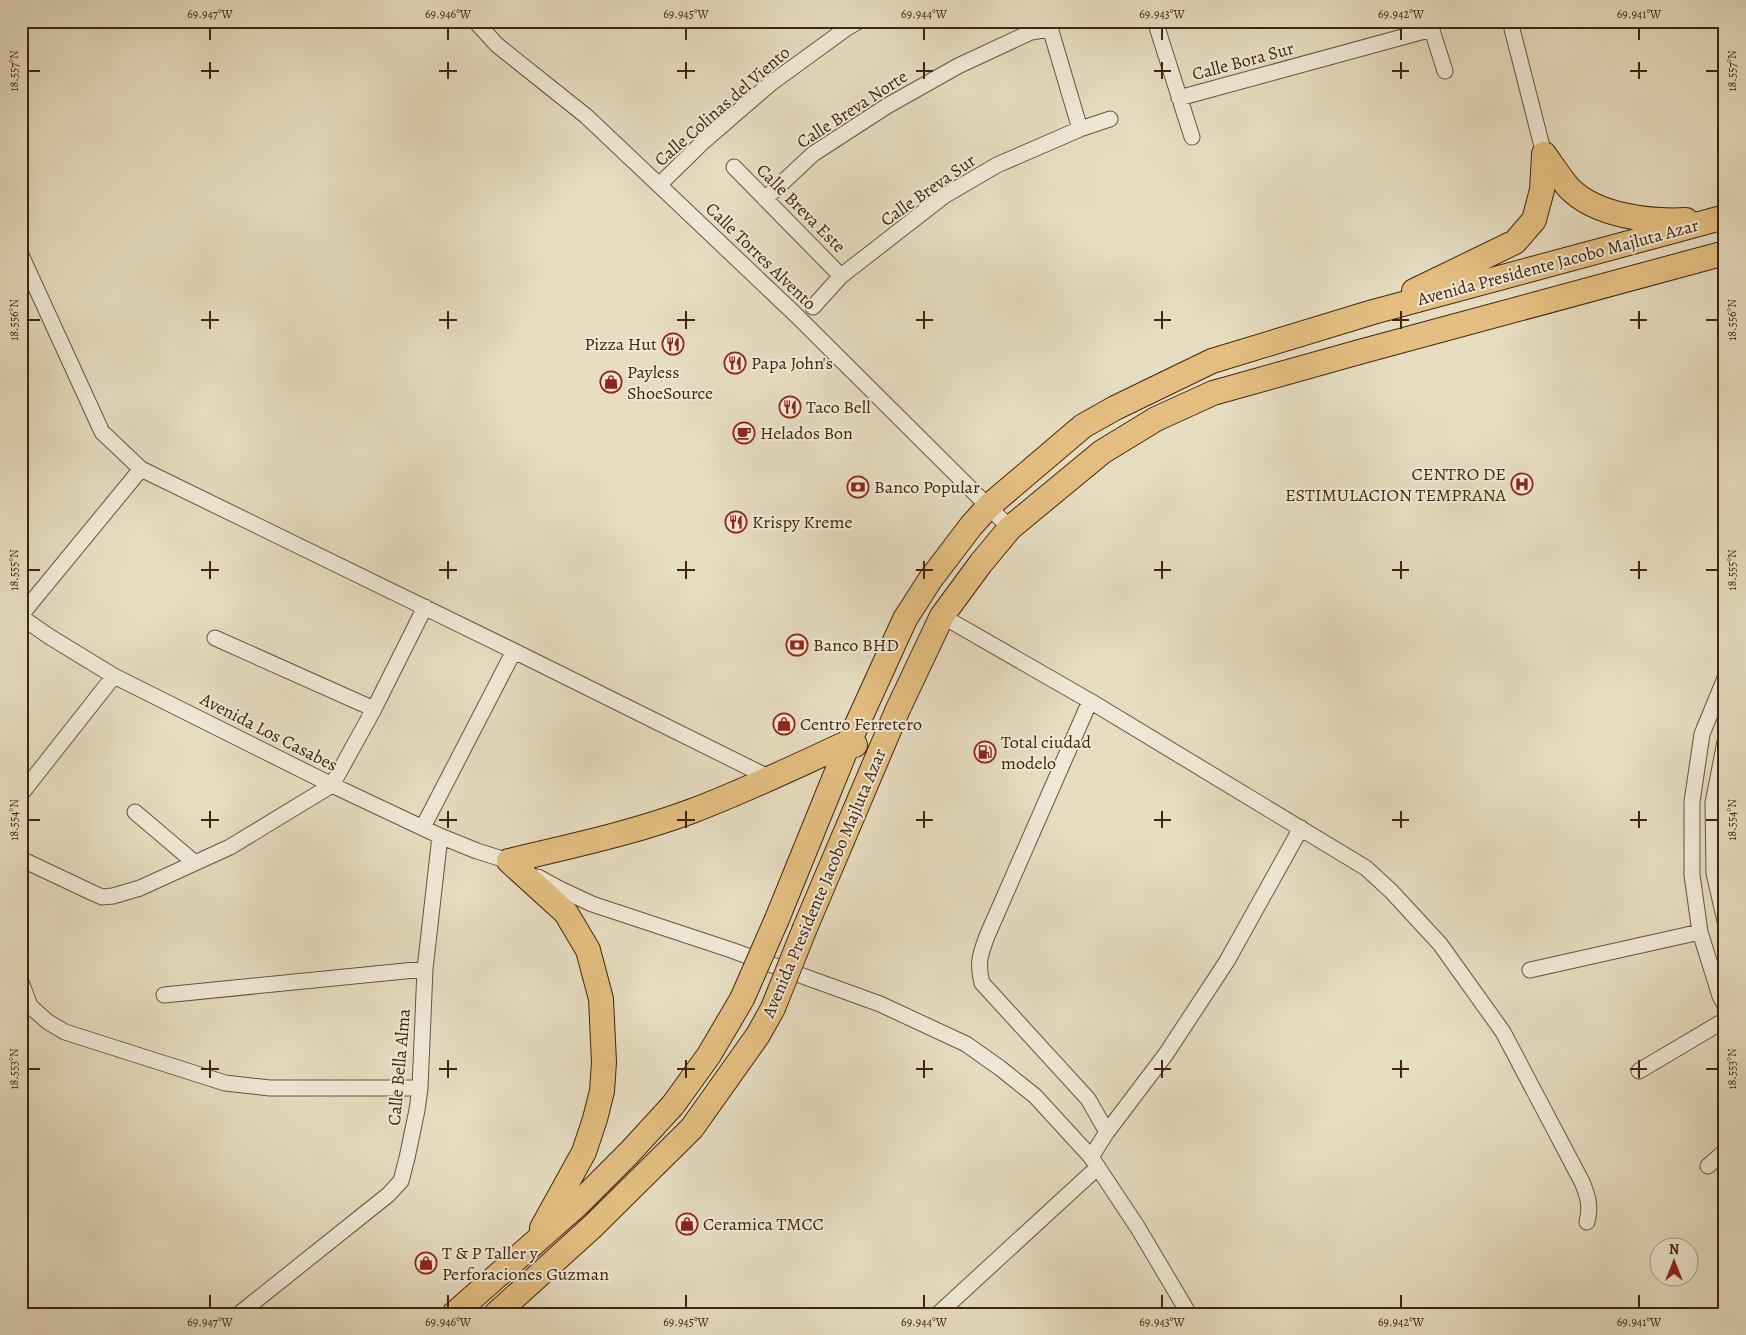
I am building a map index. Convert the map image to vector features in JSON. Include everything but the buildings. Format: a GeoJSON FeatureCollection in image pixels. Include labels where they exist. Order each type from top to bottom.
{"type":"FeatureCollection","features":[{"type":"Feature","properties":{"kind":"main road"},"geometry":{"type":"LineString","coordinates":[[1544,154],[1570,189],[1594,207],[1624,215],[1667,221],[1720,218]]}},
{"type":"Feature","properties":{"kind":"main road"},"geometry":{"type":"LineString","coordinates":[[1373,312],[1436,279],[1515,242],[1534,220],[1542,190],[1544,154]]}},
{"type":"Feature","properties":{"kind":"main road","name":"Avenida Presidente Jacobo Majluta Azar"},"geometry":{"type":"LineString","coordinates":[[454,1314],[577,1205],[630,1153],[673,1105],[709,1056],[742,999],[777,919],[848,742],[905,619],[930,580],[971,526],[989,506],[1083,426],[1115,408],[1212,361],[1373,312],[1720,218]]}},
{"type":"Feature","properties":{"kind":"main road","name":"Avenida Presidente Jacobo Majluta Azar"},"geometry":{"type":"LineString","coordinates":[[496,1314],[593,1226],[692,1128],[758,1035],[773,1008],[898,709],[942,616],[981,563],[1010,528],[1102,452],[1156,419],[1213,393],[1725,253]]}},
{"type":"Feature","properties":{"kind":"main road"},"geometry":{"type":"LineString","coordinates":[[509,861],[596,840],[692,810],[770,778],[848,742],[878,756]]}},
{"type":"Feature","properties":{"kind":"main road"},"geometry":{"type":"LineString","coordinates":[[509,861],[566,913],[588,950],[601,999],[604,1062],[602,1091],[595,1119],[584,1152],[534,1242]]}},
{"type":"Feature","properties":{"kind":"street","name":"Calle Torres Alvento"},"geometry":{"type":"LineString","coordinates":[[475,21],[497,45],[586,116],[659,185],[796,315],[1010,528]]}},
{"type":"Feature","properties":{"kind":"street","name":"Calle Colinas del Viento"},"geometry":{"type":"LineString","coordinates":[[659,185],[704,141],[770,84],[859,21]]}},
{"type":"Feature","properties":{"kind":"street"},"geometry":{"type":"LineString","coordinates":[[1155,21],[1192,137]]}},
{"type":"Feature","properties":{"kind":"street"},"geometry":{"type":"LineString","coordinates":[[1510,21],[1544,154]]}},
{"type":"Feature","properties":{"kind":"street"},"geometry":{"type":"LineString","coordinates":[[1049,25],[1080,129]]}},
{"type":"Feature","properties":{"kind":"street","name":"Calle Breva Norte"},"geometry":{"type":"LineString","coordinates":[[766,199],[813,154],[887,106],[1028,27],[1049,25]]}},
{"type":"Feature","properties":{"kind":"street"},"geometry":{"type":"LineString","coordinates":[[1430,25],[1445,71]]}},
{"type":"Feature","properties":{"kind":"street","name":"Calle Bora Sur"},"geometry":{"type":"LineString","coordinates":[[1179,98],[1430,25]]}},
{"type":"Feature","properties":{"kind":"street","name":"Calle Breva Sur"},"geometry":{"type":"LineString","coordinates":[[813,308],[841,276],[944,196],[997,165],[1080,129],[1110,119]]}},
{"type":"Feature","properties":{"kind":"street","name":"Calle Breva Este"},"geometry":{"type":"LineString","coordinates":[[734,167],[841,276]]}},
{"type":"Feature","properties":{"kind":"street"},"geometry":{"type":"LineString","coordinates":[[21,255],[102,432],[141,469],[514,650],[770,778]]}},
{"type":"Feature","properties":{"kind":"street"},"geometry":{"type":"LineString","coordinates":[[21,616],[141,469]]}},
{"type":"Feature","properties":{"kind":"street"},"geometry":{"type":"LineString","coordinates":[[22,862],[102,897],[114,896],[140,888],[230,848],[332,785],[374,709],[425,607]]}},
{"type":"Feature","properties":{"kind":"street","name":"Avenida Los Casabes"},"geometry":{"type":"LineString","coordinates":[[21,616],[50,637],[114,676],[332,785],[440,836],[477,852],[509,861],[560,890],[592,904],[731,950],[880,1004],[966,1044],[1000,1068],[1034,1096],[1094,1162],[1138,1228],[1189,1314]]}},
{"type":"Feature","properties":{"kind":"street"},"geometry":{"type":"LineString","coordinates":[[942,616],[1090,701],[1366,868],[1391,891],[1440,944],[1503,1032],[1582,1182],[1589,1199],[1590,1211],[1588,1222]]}},
{"type":"Feature","properties":{"kind":"street"},"geometry":{"type":"LineString","coordinates":[[215,638],[374,709]]}},
{"type":"Feature","properties":{"kind":"street"},"geometry":{"type":"LineString","coordinates":[[423,827],[514,650]]}},
{"type":"Feature","properties":{"kind":"street"},"geometry":{"type":"LineString","coordinates":[[21,794],[114,676]]}},
{"type":"Feature","properties":{"kind":"street"},"geometry":{"type":"LineString","coordinates":[[1723,999],[1700,932],[1692,875],[1692,802],[1702,734],[1725,678]]}},
{"type":"Feature","properties":{"kind":"street"},"geometry":{"type":"LineString","coordinates":[[1090,701],[987,936],[979,959],[979,971],[982,983],[1088,1099],[1107,1132]]}},
{"type":"Feature","properties":{"kind":"street"},"geometry":{"type":"LineString","coordinates":[[1725,742],[1713,803],[1714,873],[1725,921]]}},
{"type":"Feature","properties":{"kind":"street"},"geometry":{"type":"LineString","coordinates":[[135,812],[195,864]]}},
{"type":"Feature","properties":{"kind":"street"},"geometry":{"type":"LineString","coordinates":[[938,1314],[1094,1162],[1107,1132],[1166,1054],[1227,961],[1300,828]]}},
{"type":"Feature","properties":{"kind":"street","name":"Calle Bella Alma"},"geometry":{"type":"LineString","coordinates":[[239,1314],[388,1195],[401,1181],[420,1088],[425,969],[440,836]]}},
{"type":"Feature","properties":{"kind":"street"},"geometry":{"type":"LineString","coordinates":[[1530,970],[1700,932]]}},
{"type":"Feature","properties":{"kind":"street"},"geometry":{"type":"LineString","coordinates":[[164,995],[425,969]]}},
{"type":"Feature","properties":{"kind":"street"},"geometry":{"type":"LineString","coordinates":[[21,982],[30,1006],[48,1022],[65,1032],[225,1083],[270,1088],[420,1088]]}},
{"type":"Feature","properties":{"kind":"street"},"geometry":{"type":"LineString","coordinates":[[1639,1071],[1725,1020]]}},
{"type":"Feature","properties":{"kind":"street"},"geometry":{"type":"LineString","coordinates":[[1708,1166],[1725,1151]]}},
{"type":"Feature","properties":{"kind":"place","name":"Pizza Hut"},"geometry":{"type":"Point","coordinates":[673,344]}},
{"type":"Feature","properties":{"kind":"place","name":"Papa John's"},"geometry":{"type":"Point","coordinates":[735,363]}},
{"type":"Feature","properties":{"kind":"place","name":"Payless ShoeSource"},"geometry":{"type":"Point","coordinates":[611,382]}},
{"type":"Feature","properties":{"kind":"place","name":"Taco Bell"},"geometry":{"type":"Point","coordinates":[790,407]}},
{"type":"Feature","properties":{"kind":"place","name":"Helados Bon"},"geometry":{"type":"Point","coordinates":[744,433]}},
{"type":"Feature","properties":{"kind":"place","name":"CENTRO DE ESTIMULACION TEMPRANA"},"geometry":{"type":"Point","coordinates":[1522,484]}},
{"type":"Feature","properties":{"kind":"place","name":"Banco Popular"},"geometry":{"type":"Point","coordinates":[858,487]}},
{"type":"Feature","properties":{"kind":"place","name":"Krispy Kreme"},"geometry":{"type":"Point","coordinates":[736,522]}},
{"type":"Feature","properties":{"kind":"place","name":"Banco BHD"},"geometry":{"type":"Point","coordinates":[797,645]}},
{"type":"Feature","properties":{"kind":"place","name":"Centro Ferretero"},"geometry":{"type":"Point","coordinates":[784,724]}},
{"type":"Feature","properties":{"kind":"place","name":"Total ciudad modelo"},"geometry":{"type":"Point","coordinates":[985,752]}},
{"type":"Feature","properties":{"kind":"place","name":"Ceramica TMCC"},"geometry":{"type":"Point","coordinates":[687,1224]}},
{"type":"Feature","properties":{"kind":"place","name":"T & P Taller y Perforaciones Guzman"},"geometry":{"type":"Point","coordinates":[426,1263]}}]}
